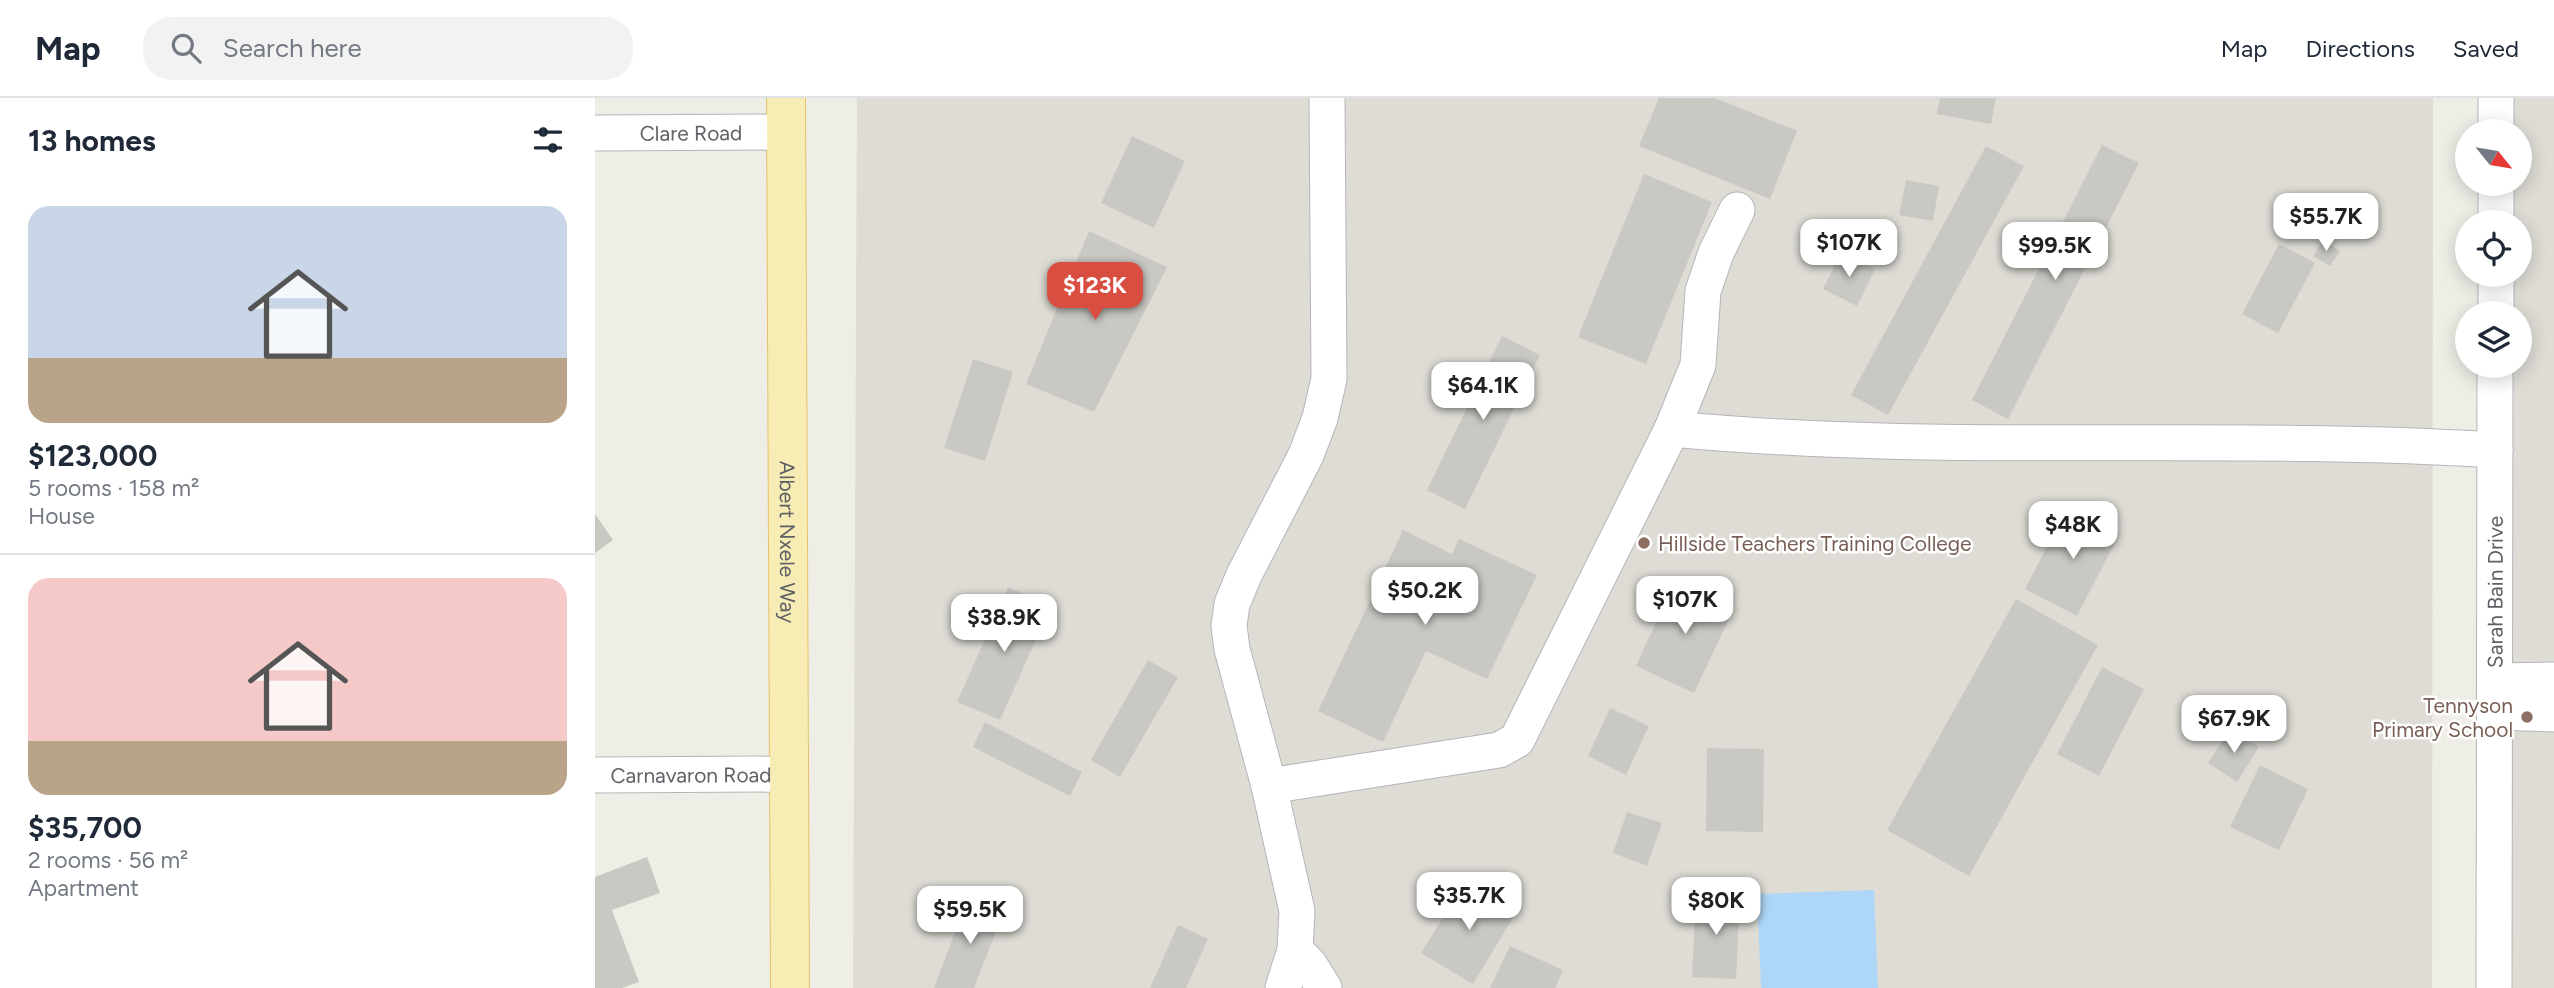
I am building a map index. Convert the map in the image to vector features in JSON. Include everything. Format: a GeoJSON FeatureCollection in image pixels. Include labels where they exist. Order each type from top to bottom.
{"type":"FeatureCollection","features":[{"type":"Feature","properties":{"kind":"main road","name":"Albert Nxele Way"},"geometry":{"type":"LineString","coordinates":[[786,115],[790,988]]}},
{"type":"Feature","properties":{"kind":"street"},"geometry":{"type":"LineString","coordinates":[[1283,988],[1295,950],[1297,911],[1269,786],[1232,649],[1229,626],[1232,604],[1244,575],[1305,455],[1319,418],[1329,379],[1327,98]]}},
{"type":"Feature","properties":{"kind":"street"},"geometry":{"type":"LineString","coordinates":[[2496,98],[2496,119]]}},
{"type":"Feature","properties":{"kind":"street","name":"Clare Road"},"geometry":{"type":"LineString","coordinates":[[595,132],[786,115]]}},
{"type":"Feature","properties":{"kind":"street"},"geometry":{"type":"LineString","coordinates":[[1269,786],[1499,750],[1517,740],[1672,429],[1698,365],[1703,291],[1716,253],[1737,210]]}},
{"type":"Feature","properties":{"kind":"street","name":"Sarah Bain Drive"},"geometry":{"type":"LineString","coordinates":[[2494,988],[2495,378]]}},
{"type":"Feature","properties":{"kind":"street"},"geometry":{"type":"LineString","coordinates":[[1672,429],[1735,435],[2025,444],[2391,444],[2495,450]]}},
{"type":"Feature","properties":{"kind":"street"},"geometry":{"type":"LineString","coordinates":[[2495,696],[2554,680]]}},
{"type":"Feature","properties":{"kind":"street"},"geometry":{"type":"LineString","coordinates":[[2495,696],[2554,713]]}},
{"type":"Feature","properties":{"kind":"street","name":"Carnavaron Road"},"geometry":{"type":"LineString","coordinates":[[595,775],[788,774]]}},
{"type":"Feature","properties":{"kind":"street"},"geometry":{"type":"LineString","coordinates":[[1295,950],[1324,988]]}},
{"type":"Feature","properties":{"kind":"shaded area","name":"Hillside Teachers Training College"},"geometry":{"type":"Polygon","coordinates":[[[857,98],[2433,98],[2432,988],[853,988],[857,98]]]}},
{"type":"Feature","properties":{"kind":"shaded area","name":"Tennyson Primary School"},"geometry":{"type":"Polygon","coordinates":[[[2502,98],[2554,98],[2554,988],[2500,988],[2500,378],[2532,378],[2532,301],[2501,301],[2501,287],[2532,287],[2532,210],[2502,210],[2502,196],[2532,196],[2532,119],[2502,119],[2502,98]]]}},
{"type":"Feature","properties":{"kind":"water"},"geometry":{"type":"Polygon","coordinates":[[[1874,890],[1878,988],[1761,988],[1757,894],[1874,890]]]}},
{"type":"Feature","properties":{"kind":"building"},"geometry":{"type":"Polygon","coordinates":[[[1659,98],[1715,98],[1797,131],[1770,199],[1639,146],[1659,98]]]}},
{"type":"Feature","properties":{"kind":"building"},"geometry":{"type":"Polygon","coordinates":[[[1940,98],[1996,98],[1991,124],[1937,114],[1940,98]]]}},
{"type":"Feature","properties":{"kind":"building"},"geometry":{"type":"Polygon","coordinates":[[[1132,136],[1185,161],[1154,228],[1101,203],[1132,136]]]}},
{"type":"Feature","properties":{"kind":"building"},"geometry":{"type":"Polygon","coordinates":[[[2102,145],[2139,163],[2008,419],[1972,400],[2102,145]]]}},
{"type":"Feature","properties":{"kind":"building"},"geometry":{"type":"Polygon","coordinates":[[[1986,146],[2024,166],[1888,415],[1851,395],[1986,146]]]}},
{"type":"Feature","properties":{"kind":"building"},"geometry":{"type":"Polygon","coordinates":[[[1644,174],[1712,202],[1646,364],[1578,337],[1644,174]]]}},
{"type":"Feature","properties":{"kind":"building"},"geometry":{"type":"Polygon","coordinates":[[[1906,180],[1939,186],[1933,221],[1899,215],[1906,180]]]}},
{"type":"Feature","properties":{"kind":"building"},"geometry":{"type":"Polygon","coordinates":[[[1089,231],[1167,267],[1094,412],[1026,384],[1089,231]]]}},
{"type":"Feature","properties":{"kind":"building"},"geometry":{"type":"Polygon","coordinates":[[[2323,240],[2340,251],[2330,266],[2313,256],[2323,240]]]}},
{"type":"Feature","properties":{"kind":"building"},"geometry":{"type":"Polygon","coordinates":[[[2279,244],[2315,263],[2278,333],[2242,314],[2279,244]]]}},
{"type":"Feature","properties":{"kind":"building"},"geometry":{"type":"Polygon","coordinates":[[[1841,253],[1875,269],[1857,306],[1823,289],[1841,253]]]}},
{"type":"Feature","properties":{"kind":"building"},"geometry":{"type":"Polygon","coordinates":[[[1502,336],[1540,355],[1465,509],[1427,490],[1502,336]]]}},
{"type":"Feature","properties":{"kind":"building"},"geometry":{"type":"Polygon","coordinates":[[[973,359],[1013,372],[985,461],[944,448],[973,359]]]}},
{"type":"Feature","properties":{"kind":"building"},"geometry":{"type":"Polygon","coordinates":[[[2068,506],[2120,533],[2077,616],[2025,589],[2068,506]]]}},
{"type":"Feature","properties":{"kind":"building"},"geometry":{"type":"Polygon","coordinates":[[[595,514],[613,540],[595,553],[595,514]]]}},
{"type":"Feature","properties":{"kind":"building"},"geometry":{"type":"Polygon","coordinates":[[[1403,530],[1452,554],[1459,539],[1537,575],[1487,679],[1426,651],[1383,742],[1318,711],[1403,530]]]}},
{"type":"Feature","properties":{"kind":"building"},"geometry":{"type":"Polygon","coordinates":[[[1676,579],[1735,606],[1694,693],[1636,666],[1676,579]]]}},
{"type":"Feature","properties":{"kind":"building"},"geometry":{"type":"Polygon","coordinates":[[[1008,587],[1051,606],[1000,720],[957,702],[1008,587]]]}},
{"type":"Feature","properties":{"kind":"building"},"geometry":{"type":"Polygon","coordinates":[[[2016,599],[2098,645],[1969,876],[1887,830],[2016,599]]]}},
{"type":"Feature","properties":{"kind":"building"},"geometry":{"type":"Polygon","coordinates":[[[1148,660],[1178,677],[1120,777],[1091,760],[1148,660]]]}},
{"type":"Feature","properties":{"kind":"building"},"geometry":{"type":"Polygon","coordinates":[[[2102,667],[2144,689],[2099,776],[2057,754],[2102,667]]]}},
{"type":"Feature","properties":{"kind":"building"},"geometry":{"type":"Polygon","coordinates":[[[1610,708],[1649,726],[1626,775],[1588,756],[1610,708]]]}},
{"type":"Feature","properties":{"kind":"building"},"geometry":{"type":"Polygon","coordinates":[[[985,722],[1082,772],[1070,796],[973,747],[985,722]]]}},
{"type":"Feature","properties":{"kind":"building"},"geometry":{"type":"Polygon","coordinates":[[[2231,728],[2259,747],[2237,782],[2208,763],[2231,728]]]}},
{"type":"Feature","properties":{"kind":"building"},"geometry":{"type":"Polygon","coordinates":[[[1707,748],[1764,749],[1763,832],[1706,831],[1707,748]]]}},
{"type":"Feature","properties":{"kind":"building"},"geometry":{"type":"Polygon","coordinates":[[[2260,765],[2308,789],[2279,850],[2230,827],[2260,765]]]}},
{"type":"Feature","properties":{"kind":"building"},"geometry":{"type":"Polygon","coordinates":[[[1627,812],[1662,823],[1647,866],[1613,853],[1627,812]]]}},
{"type":"Feature","properties":{"kind":"building"},"geometry":{"type":"Polygon","coordinates":[[[647,857],[660,893],[612,910],[639,982],[622,988],[595,988],[595,877],[647,857]]]}},
{"type":"Feature","properties":{"kind":"building"},"geometry":{"type":"Polygon","coordinates":[[[1466,880],[1517,911],[1473,984],[1421,953],[1466,880]]]}},
{"type":"Feature","properties":{"kind":"building"},"geometry":{"type":"Polygon","coordinates":[[[1696,895],[1740,897],[1736,979],[1692,977],[1696,895]]]}},
{"type":"Feature","properties":{"kind":"building"},"geometry":{"type":"Polygon","coordinates":[[[968,897],[1004,911],[974,988],[934,988],[968,897]]]}},
{"type":"Feature","properties":{"kind":"building"},"geometry":{"type":"Polygon","coordinates":[[[1178,925],[1208,939],[1186,988],[1150,988],[1178,925]]]}},
{"type":"Feature","properties":{"kind":"building"},"geometry":{"type":"Polygon","coordinates":[[[1510,946],[1563,970],[1555,988],[1490,988],[1510,946]]]}},
{"type":"Feature","properties":{"kind":"place","name":"Hillside Teachers Training College"},"geometry":{"type":"Point","coordinates":[1644,543]}},
{"type":"Feature","properties":{"kind":"place","name":"Tennyson Primary School"},"geometry":{"type":"Point","coordinates":[2527,717]}}]}
